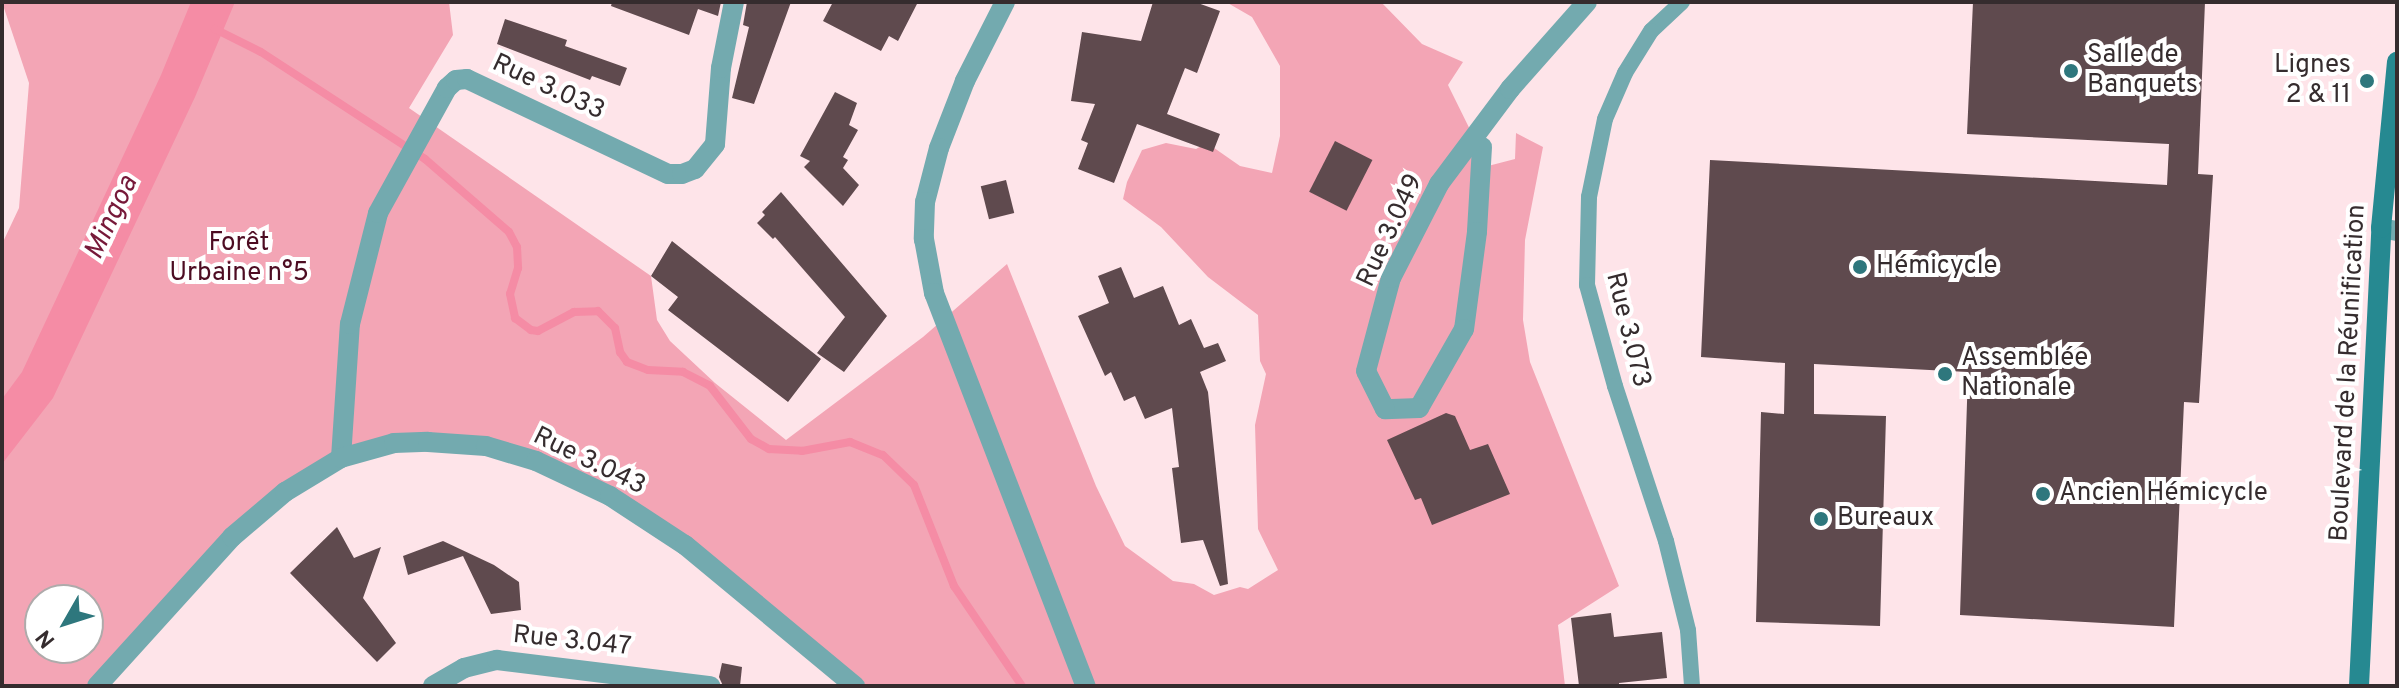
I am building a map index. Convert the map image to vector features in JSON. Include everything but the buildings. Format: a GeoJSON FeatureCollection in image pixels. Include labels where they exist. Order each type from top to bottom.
{"type":"FeatureCollection","features":[{"type":"Feature","properties":{"kind":"main road","name":"Boulevard de la Réunification"},"geometry":{"type":"LineString","coordinates":[[2359,686],[2397,62]]}},
{"type":"Feature","properties":{"kind":"street","name":"Rue 3.033"},"geometry":{"type":"LineString","coordinates":[[341,458],[350,324],[378,213],[447,88],[456,80],[467,79],[668,174],[682,174],[695,169],[715,144],[721,68],[734,2]]}},
{"type":"Feature","properties":{"kind":"street"},"geometry":{"type":"LineString","coordinates":[[1005,2],[965,81],[939,148],[925,202],[924,239],[934,293],[1086,686]]}},
{"type":"Feature","properties":{"kind":"street","name":"Rue 3.049"},"geometry":{"type":"LineString","coordinates":[[1482,147],[1477,232],[1464,329],[1419,408],[1385,409],[1366,371],[1391,278],[1439,184],[1510,89],[1587,2]]}},
{"type":"Feature","properties":{"kind":"street","name":"Rue 3.043"},"geometry":{"type":"LineString","coordinates":[[97,686],[232,537],[285,492],[341,458],[394,443],[428,442],[486,446],[536,461],[610,496],[685,545],[855,686]]}},
{"type":"Feature","properties":{"kind":"street","name":"Rue 3.047"},"geometry":{"type":"LineString","coordinates":[[433,686],[464,668],[497,660],[710,686]]}},
{"type":"Feature","properties":{"kind":"lane","name":"Rue 3.073"},"geometry":{"type":"LineString","coordinates":[[1682,2],[1651,31],[1625,73],[1605,119],[1589,197],[1587,285],[1615,386],[1666,541],[1688,630],[1692,686]]}},
{"type":"Feature","properties":{"kind":"green space","name":"Forêt Urbaine n°5"},"geometry":{"type":"Polygon","coordinates":[[[2,2],[449,2],[453,35],[409,108],[651,276],[657,320],[670,341],[715,383],[786,440],[923,337],[1007,264],[1096,486],[1125,546],[1173,581],[1194,584],[1214,595],[1240,587],[1248,589],[1278,570],[1258,529],[1255,425],[1266,374],[1260,361],[1258,315],[1208,277],[1161,227],[1123,199],[1127,182],[1142,150],[1166,143],[1196,149],[1207,143],[1240,166],[1272,173],[1280,136],[1280,66],[1252,17],[1226,2],[1381,2],[1422,44],[1463,62],[1448,85],[1488,166],[1515,159],[1516,133],[1543,147],[1525,240],[1523,320],[1530,362],[1619,586],[1558,625],[1565,686],[854,686],[685,547],[536,463],[428,444],[342,460],[286,494],[99,686],[2,686],[2,244],[19,208],[29,83],[2,2]]]}},
{"type":"Feature","properties":{"kind":"water","name":"Mingoa"},"geometry":{"type":"Polygon","coordinates":[[[191,2],[235,2],[195,97],[53,398],[2,464],[2,399],[22,372],[161,75],[191,2]]]}},
{"type":"Feature","properties":{"kind":"waterway"},"geometry":{"type":"LineString","coordinates":[[215,29],[261,52],[425,159],[509,232],[517,247],[518,268],[510,294],[515,318],[531,330],[538,331],[574,312],[598,311],[615,328],[620,352],[627,362],[648,370],[683,372],[710,386],[751,439],[769,449],[802,451],[850,442],[883,455],[914,485],[954,586],[1022,686]]}},
{"type":"Feature","properties":{"kind":"place","name":"Salle de Banquets"},"geometry":{"type":"Point","coordinates":[2071,71]}},
{"type":"Feature","properties":{"kind":"place","name":"Lignes 2 & 11"},"geometry":{"type":"Point","coordinates":[2367,81]}},
{"type":"Feature","properties":{"kind":"place","name":"Hémicycle"},"geometry":{"type":"Point","coordinates":[1860,267]}},
{"type":"Feature","properties":{"kind":"place","name":"Assemblée Nationale"},"geometry":{"type":"Point","coordinates":[1945,374]}},
{"type":"Feature","properties":{"kind":"place","name":"Ancien Hémicycle"},"geometry":{"type":"Point","coordinates":[2043,494]}},
{"type":"Feature","properties":{"kind":"place","name":"Bureaux"},"geometry":{"type":"Point","coordinates":[1821,519]}}]}
